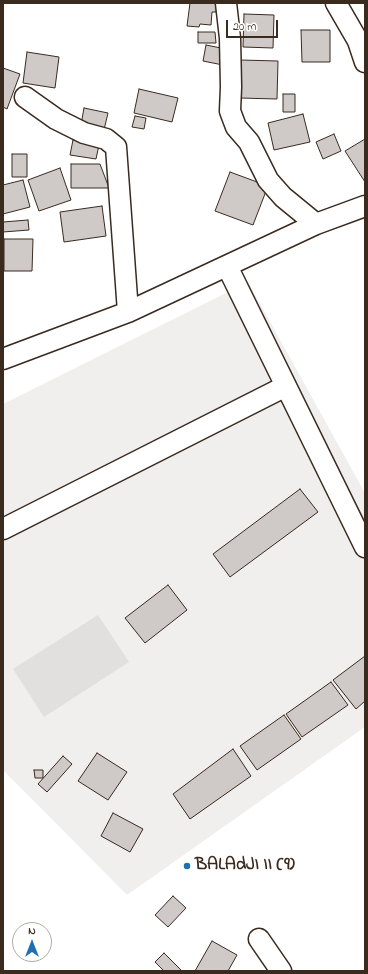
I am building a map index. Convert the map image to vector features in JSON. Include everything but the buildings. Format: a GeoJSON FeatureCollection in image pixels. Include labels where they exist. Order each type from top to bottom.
{"type":"FeatureCollection","features":[{"type":"Feature","properties":{"kind":"street"},"geometry":{"type":"LineString","coordinates":[[226,3],[230,38],[230,111],[236,127],[249,142],[268,180],[283,197],[316,224]]}},
{"type":"Feature","properties":{"kind":"street"},"geometry":{"type":"LineString","coordinates":[[336,3],[358,41],[365,62]]}},
{"type":"Feature","properties":{"kind":"street"},"geometry":{"type":"LineString","coordinates":[[25,97],[56,119],[84,133],[106,139],[116,147],[128,312]]}},
{"type":"Feature","properties":{"kind":"street"},"geometry":{"type":"LineString","coordinates":[[3,360],[128,312],[316,224],[365,206]]}},
{"type":"Feature","properties":{"kind":"street"},"geometry":{"type":"LineString","coordinates":[[227,266],[365,547]]}},
{"type":"Feature","properties":{"kind":"street"},"geometry":{"type":"LineString","coordinates":[[3,529],[286,386]]}},
{"type":"Feature","properties":{"kind":"street"},"geometry":{"type":"LineString","coordinates":[[259,939],[281,971]]}},
{"type":"Feature","properties":{"kind":"shaded area"},"geometry":{"type":"Polygon","coordinates":[[[248,282],[365,493],[365,727],[127,895],[3,770],[3,404],[248,282]]]}},
{"type":"Feature","properties":{"kind":"shaded area"},"geometry":{"type":"Polygon","coordinates":[[[98,615],[129,662],[44,717],[13,669],[98,615]]]}},
{"type":"Feature","properties":{"kind":"place","name":"BALAdJI II (9)"},"geometry":{"type":"Point","coordinates":[187,866]}}]}
